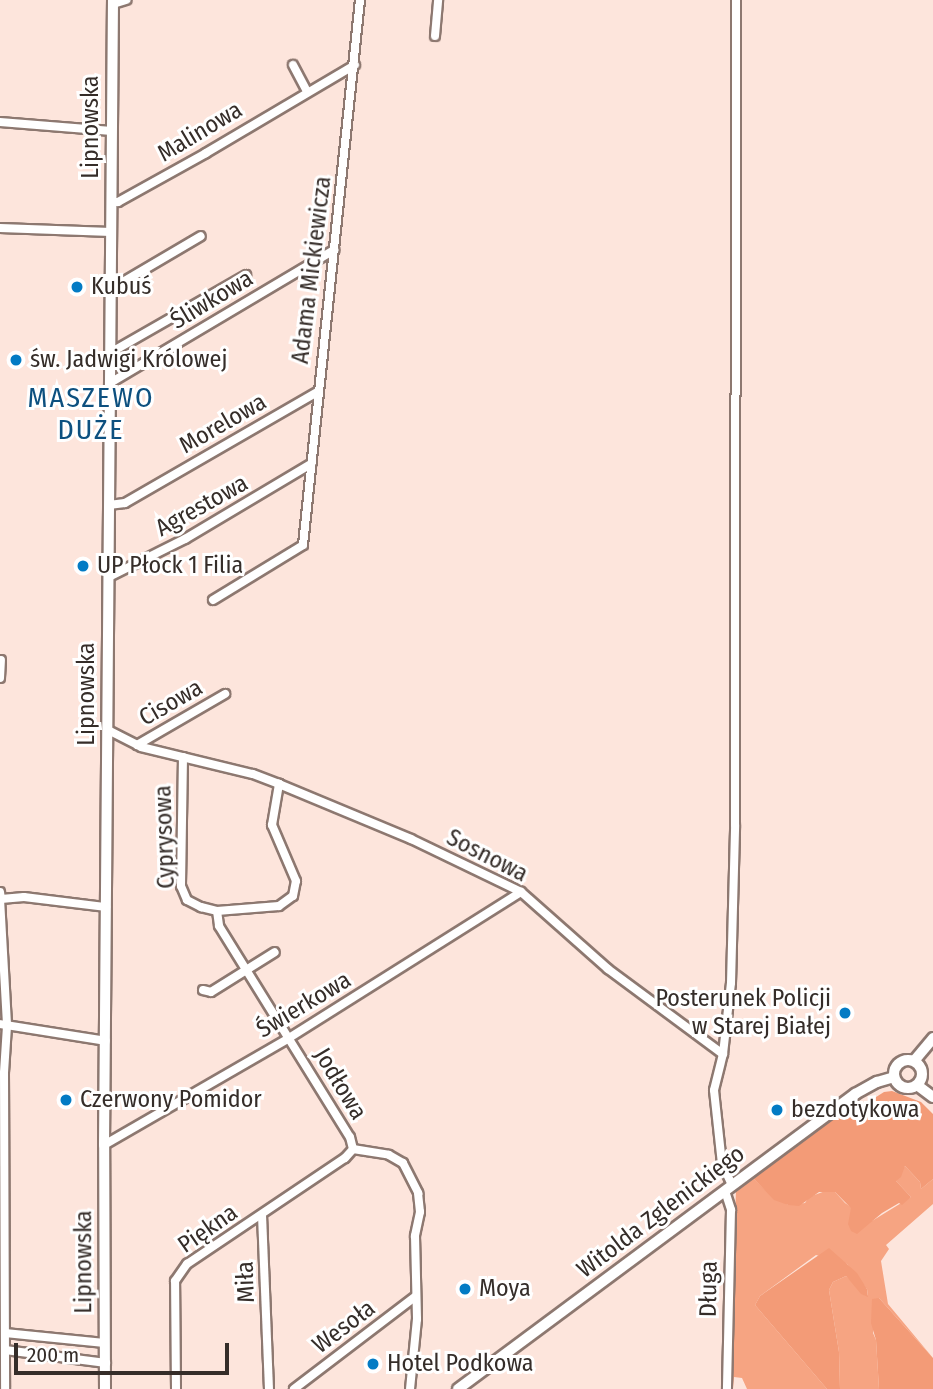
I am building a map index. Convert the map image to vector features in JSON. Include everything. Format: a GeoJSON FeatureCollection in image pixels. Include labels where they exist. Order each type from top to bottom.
{"type":"FeatureCollection","features":[{"type":"Feature","properties":{"kind":"main road","name":"Lipnowska"},"geometry":{"type":"LineString","coordinates":[[105,1389],[104,1146],[113,2]]}},
{"type":"Feature","properties":{"kind":"main road"},"geometry":{"type":"LineString","coordinates":[[914,1061],[922,1074],[917,1085],[905,1088],[894,1077],[899,1062],[914,1061]]}},
{"type":"Feature","properties":{"kind":"main road","name":"Witolda Zglenickiego"},"geometry":{"type":"LineString","coordinates":[[458,1389],[856,1094],[877,1082],[894,1077]]}},
{"type":"Feature","properties":{"kind":"main road"},"geometry":{"type":"LineString","coordinates":[[917,1085],[933,1097]]}},
{"type":"Feature","properties":{"kind":"street"},"geometry":{"type":"LineString","coordinates":[[113,2],[126,0]]}},
{"type":"Feature","properties":{"kind":"street","name":"Adama Mickiewicza"},"geometry":{"type":"LineString","coordinates":[[213,600],[303,545],[360,0]]}},
{"type":"Feature","properties":{"kind":"street"},"geometry":{"type":"LineString","coordinates":[[435,36],[438,0]]}},
{"type":"Feature","properties":{"kind":"street"},"geometry":{"type":"LineString","coordinates":[[729,1188],[722,1164],[713,1090],[723,1054],[731,983],[735,812],[736,0]]}},
{"type":"Feature","properties":{"kind":"street"},"geometry":{"type":"LineString","coordinates":[[293,65],[307,91]]}},
{"type":"Feature","properties":{"kind":"street","name":"Malinowa"},"geometry":{"type":"LineString","coordinates":[[111,202],[118,202],[355,65]]}},
{"type":"Feature","properties":{"kind":"street"},"geometry":{"type":"LineString","coordinates":[[0,122],[112,131]]}},
{"type":"Feature","properties":{"kind":"street"},"geometry":{"type":"LineString","coordinates":[[0,228],[111,232]]}},
{"type":"Feature","properties":{"kind":"street"},"geometry":{"type":"LineString","coordinates":[[111,289],[201,236]]}},
{"type":"Feature","properties":{"kind":"street","name":"Śliwkowa"},"geometry":{"type":"LineString","coordinates":[[110,383],[334,250]]}},
{"type":"Feature","properties":{"kind":"street"},"geometry":{"type":"LineString","coordinates":[[110,353],[246,275]]}},
{"type":"Feature","properties":{"kind":"street","name":"Morelowa"},"geometry":{"type":"LineString","coordinates":[[109,505],[125,503],[317,392]]}},
{"type":"Feature","properties":{"kind":"street","name":"Agrestowa"},"geometry":{"type":"LineString","coordinates":[[109,577],[185,539],[311,464]]}},
{"type":"Feature","properties":{"kind":"street"},"geometry":{"type":"LineString","coordinates":[[0,678],[1,660]]}},
{"type":"Feature","properties":{"kind":"street","name":"Cisowa"},"geometry":{"type":"LineString","coordinates":[[137,745],[225,694]]}},
{"type":"Feature","properties":{"kind":"street","name":"Sosnowa"},"geometry":{"type":"LineString","coordinates":[[108,730],[137,745],[279,784],[411,839],[521,892],[608,969],[723,1054]]}},
{"type":"Feature","properties":{"kind":"street","name":"Cyprysowa"},"geometry":{"type":"LineString","coordinates":[[183,757],[181,886],[187,900],[217,911]]}},
{"type":"Feature","properties":{"kind":"street"},"geometry":{"type":"LineString","coordinates":[[217,911],[279,906],[293,896],[296,881],[272,825],[279,784]]}},
{"type":"Feature","properties":{"kind":"street"},"geometry":{"type":"LineString","coordinates":[[0,892],[6,990],[3,1025],[5,1389]]}},
{"type":"Feature","properties":{"kind":"street","name":"Świerkowa"},"geometry":{"type":"LineString","coordinates":[[104,1146],[289,1038],[499,902],[521,892]]}},
{"type":"Feature","properties":{"kind":"street"},"geometry":{"type":"LineString","coordinates":[[0,899],[24,897],[106,907]]}},
{"type":"Feature","properties":{"kind":"street","name":"Jodłowa"},"geometry":{"type":"LineString","coordinates":[[217,911],[219,926],[350,1138],[353,1149]]}},
{"type":"Feature","properties":{"kind":"street"},"geometry":{"type":"LineString","coordinates":[[203,990],[211,992],[275,952]]}},
{"type":"Feature","properties":{"kind":"street"},"geometry":{"type":"LineString","coordinates":[[3,1025],[106,1041]]}},
{"type":"Feature","properties":{"kind":"street"},"geometry":{"type":"LineString","coordinates":[[914,1061],[933,1038]]}},
{"type":"Feature","properties":{"kind":"street"},"geometry":{"type":"LineString","coordinates":[[353,1149],[389,1155],[403,1163],[413,1177],[420,1212],[415,1236],[417,1320],[410,1389]]}},
{"type":"Feature","properties":{"kind":"street","name":"Piękna"},"geometry":{"type":"LineString","coordinates":[[176,1389],[175,1281],[187,1264],[345,1158],[353,1149]]}},
{"type":"Feature","properties":{"kind":"street","name":"Długa"},"geometry":{"type":"LineString","coordinates":[[727,1389],[731,1210],[729,1188]]}},
{"type":"Feature","properties":{"kind":"street","name":"Miła"},"geometry":{"type":"LineString","coordinates":[[262,1215],[269,1389]]}},
{"type":"Feature","properties":{"kind":"street","name":"Wesoła"},"geometry":{"type":"LineString","coordinates":[[294,1389],[416,1296]]}},
{"type":"Feature","properties":{"kind":"street"},"geometry":{"type":"LineString","coordinates":[[5,1333],[105,1343]]}},
{"type":"Feature","properties":{"kind":"street"},"geometry":{"type":"LineString","coordinates":[[5,1350],[106,1363]]}},
{"type":"Feature","properties":{"kind":"shaded area"},"geometry":{"type":"Polygon","coordinates":[[[892,1091],[921,1102],[933,1114],[933,1179],[921,1189],[920,1182],[905,1166],[901,1177],[896,1181],[911,1197],[902,1205],[899,1203],[882,1213],[857,1234],[851,1231],[848,1224],[851,1208],[835,1192],[819,1192],[799,1206],[788,1205],[774,1200],[752,1177],[847,1108],[854,1111],[884,1092],[892,1091]]]}},
{"type":"Feature","properties":{"kind":"shaded area"},"geometry":{"type":"Polygon","coordinates":[[[905,1166],[920,1182],[921,1189],[933,1179],[933,1204],[886,1245],[889,1249],[881,1261],[888,1304],[933,1358],[879,1298],[873,1333],[876,1340],[879,1389],[840,1389],[839,1352],[829,1290],[833,1282],[846,1276],[868,1296],[867,1289],[847,1264],[816,1255],[760,1296],[755,1305],[827,1389],[747,1389],[742,1378],[734,1377],[733,1389],[730,1389],[736,1189],[751,1176],[765,1190],[788,1205],[805,1203],[809,1197],[828,1190],[835,1192],[845,1203],[872,1221],[911,1197],[895,1180],[905,1166]]]}},
{"type":"Feature","properties":{"kind":"shaded area"},"geometry":{"type":"Polygon","coordinates":[[[829,1248],[857,1273],[867,1289],[868,1297],[861,1294],[846,1276],[833,1282],[829,1290],[839,1352],[840,1389],[827,1389],[755,1305],[760,1296],[829,1248]]]}},
{"type":"Feature","properties":{"kind":"shaded area"},"geometry":{"type":"Polygon","coordinates":[[[879,1298],[933,1358],[933,1389],[879,1389],[876,1340],[871,1323],[872,1299],[879,1298]]]}},
{"type":"Feature","properties":{"kind":"place","name":"Kubuś"},"geometry":{"type":"Point","coordinates":[77,287]}},
{"type":"Feature","properties":{"kind":"place","name":"św. Jadwigi Królowej"},"geometry":{"type":"Point","coordinates":[16,360]}},
{"type":"Feature","properties":{"kind":"place","name":"UP Płock 1 Filia"},"geometry":{"type":"Point","coordinates":[83,566]}},
{"type":"Feature","properties":{"kind":"place","name":"Posterunek Policji w Starej Białej"},"geometry":{"type":"Point","coordinates":[845,1013]}},
{"type":"Feature","properties":{"kind":"place","name":"Czerwony Pomidor"},"geometry":{"type":"Point","coordinates":[66,1100]}},
{"type":"Feature","properties":{"kind":"place","name":"bezdotykowa"},"geometry":{"type":"Point","coordinates":[777,1110]}},
{"type":"Feature","properties":{"kind":"place","name":"Moya"},"geometry":{"type":"Point","coordinates":[465,1289]}},
{"type":"Feature","properties":{"kind":"place","name":"Hotel Podkowa"},"geometry":{"type":"Point","coordinates":[373,1364]}},
{"type":"Feature","properties":{"kind":"district","name":"MASZEWO DUŻE"},"geometry":{"type":"Point","coordinates":[91,414]}}]}
